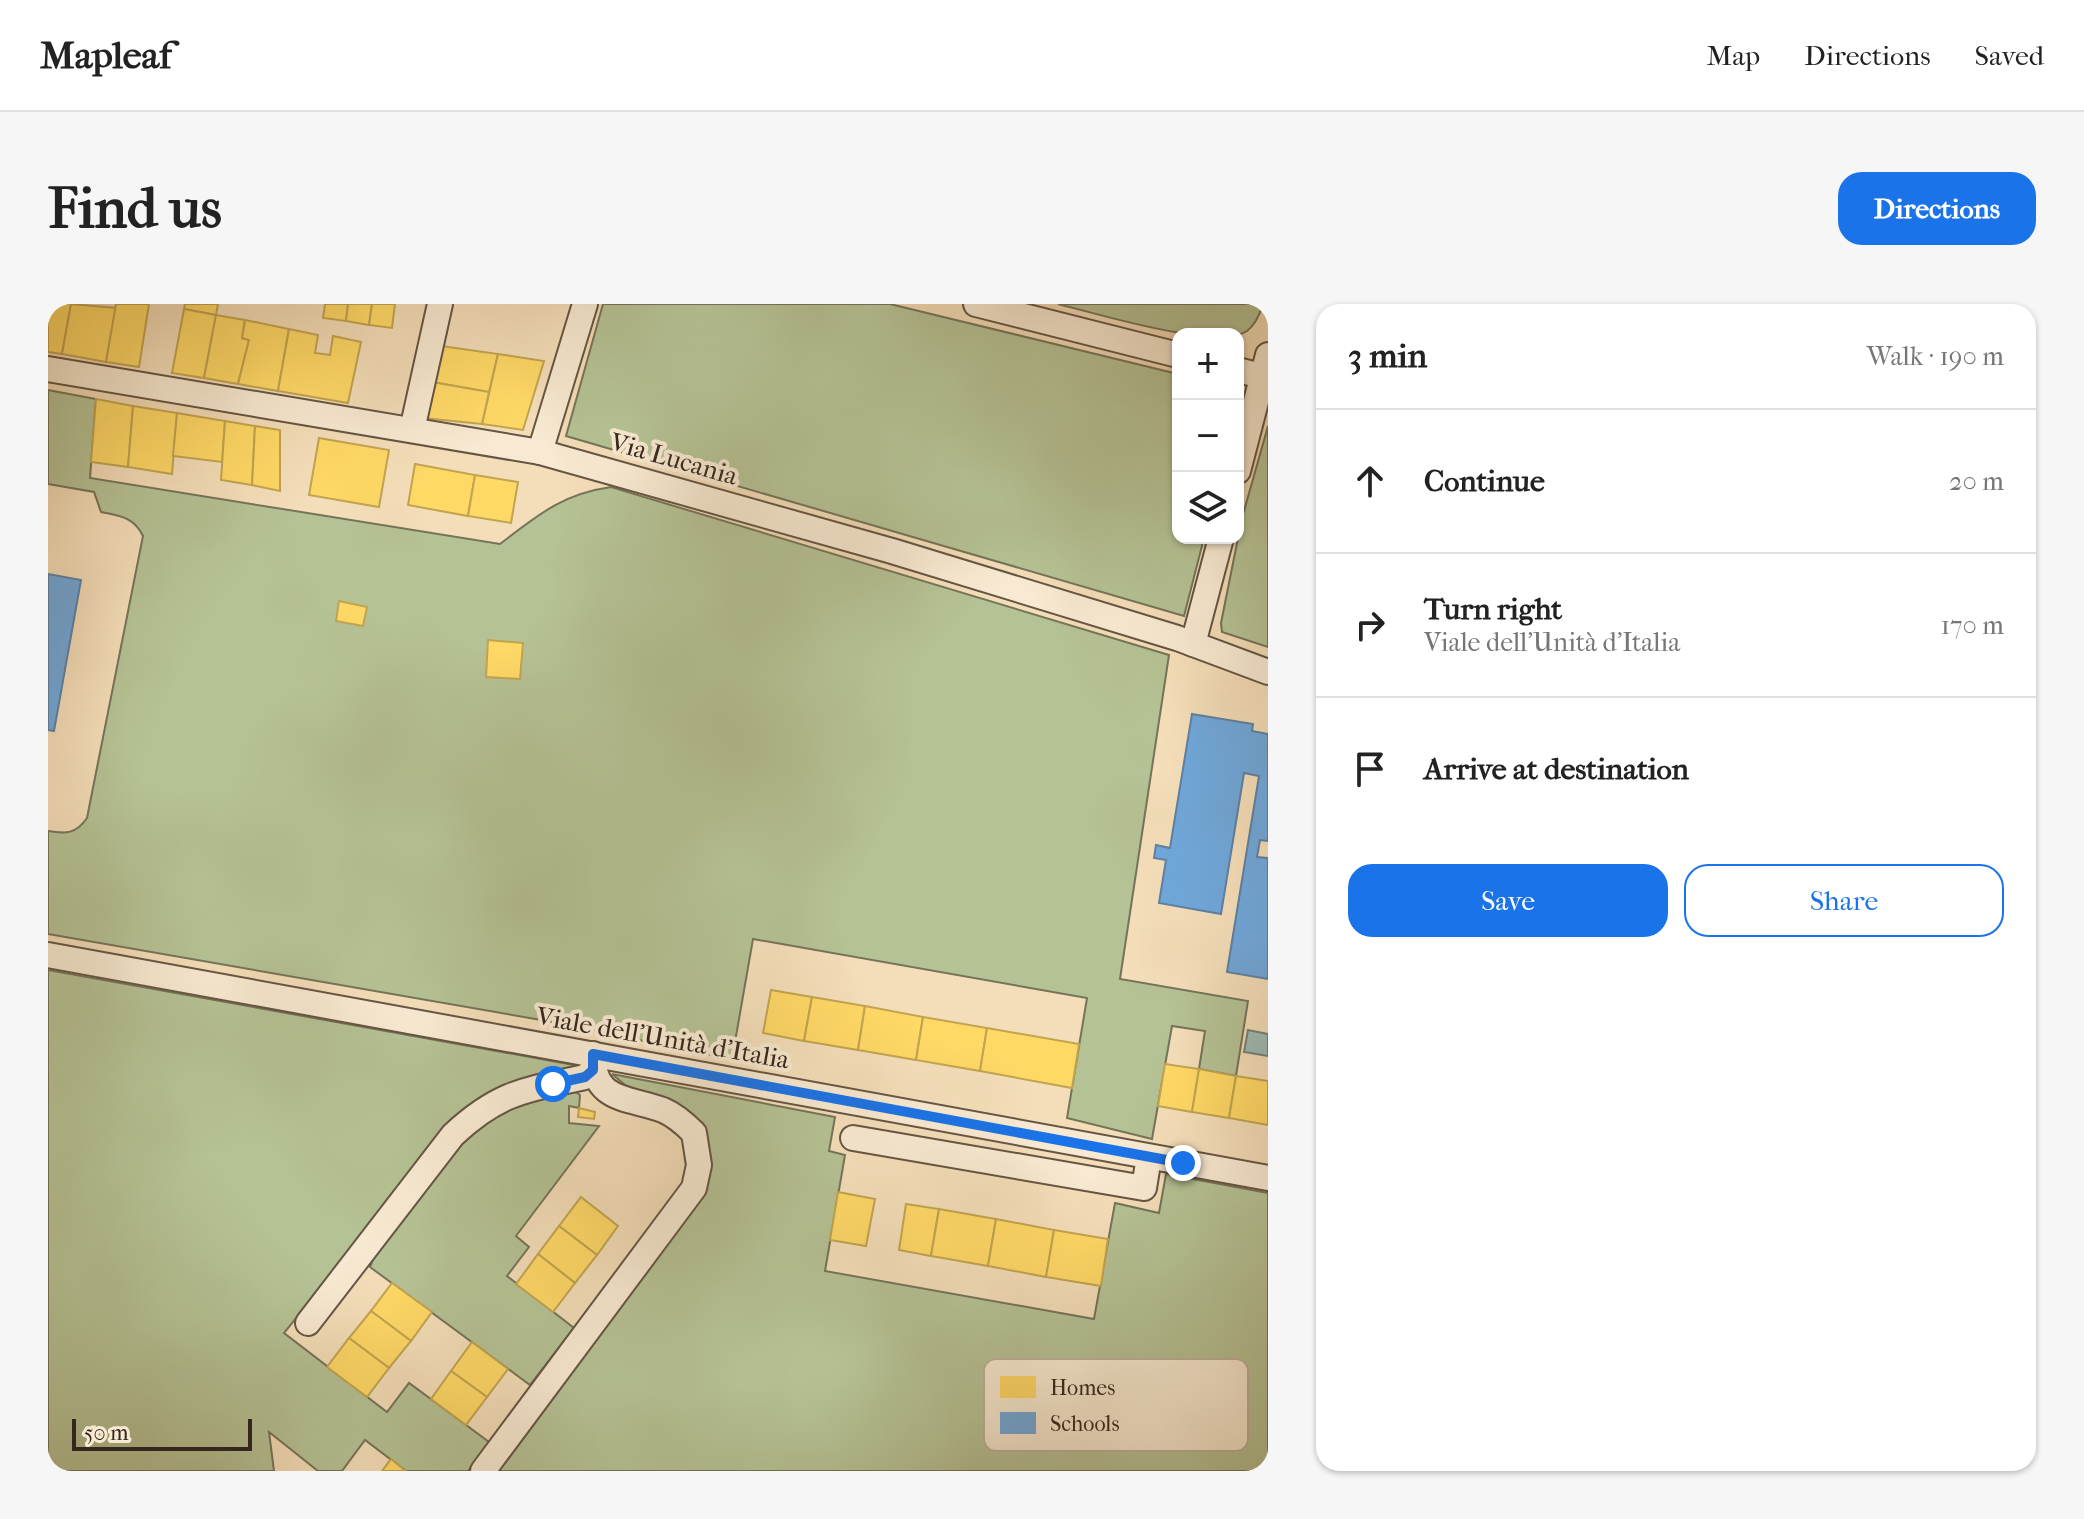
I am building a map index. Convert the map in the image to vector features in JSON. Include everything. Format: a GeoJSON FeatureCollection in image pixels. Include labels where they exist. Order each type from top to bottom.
{"type":"FeatureCollection","features":[{"type":"Feature","properties":{"kind":"street"},"geometry":{"type":"LineString","coordinates":[[412,430],[440,304]]}},
{"type":"Feature","properties":{"kind":"street"},"geometry":{"type":"LineString","coordinates":[[540,452],[585,304]]}},
{"type":"Feature","properties":{"kind":"street"},"geometry":{"type":"LineString","coordinates":[[976,304],[1172,353]]}},
{"type":"Feature","properties":{"kind":"street","name":"Via Lucania"},"geometry":{"type":"LineString","coordinates":[[48,369],[540,452],[892,551],[1193,644],[1268,672]]}},
{"type":"Feature","properties":{"kind":"street"},"geometry":{"type":"LineString","coordinates":[[1244,370],[1266,370],[1244,449]]}},
{"type":"Feature","properties":{"kind":"street"},"geometry":{"type":"LineString","coordinates":[[1193,644],[1219,544]]}},
{"type":"Feature","properties":{"kind":"street","name":"Viale dell'Unità d'Italia"},"geometry":{"type":"LineString","coordinates":[[48,955],[593,1062],[1268,1178]]}},
{"type":"Feature","properties":{"kind":"street"},"geometry":{"type":"LineString","coordinates":[[308,1323],[453,1135],[473,1116],[494,1101],[585,1077],[593,1062]]}},
{"type":"Feature","properties":{"kind":"street"},"geometry":{"type":"LineString","coordinates":[[483,1471],[694,1188],[699,1165],[694,1133],[663,1110],[618,1099],[600,1084],[593,1062]]}},
{"type":"Feature","properties":{"kind":"street"},"geometry":{"type":"LineString","coordinates":[[853,1138],[1144,1188],[1149,1157]]}},
{"type":"Feature","properties":{"kind":"green space"},"geometry":{"type":"Polygon","coordinates":[[[603,304],[890,304],[1172,373],[1172,544],[1202,544],[1184,616],[566,436],[603,304]]]}},
{"type":"Feature","properties":{"kind":"green space"},"geometry":{"type":"Polygon","coordinates":[[[1058,304],[1263,304],[1253,325],[1244,332],[1244,328],[1172,328],[1172,331],[1058,304]]]}},
{"type":"Feature","properties":{"kind":"green space"},"geometry":{"type":"Polygon","coordinates":[[[48,390],[96,399],[90,478],[500,544],[564,500],[611,487],[1169,655],[1120,979],[1248,1001],[1236,1076],[1199,1069],[1205,1031],[1172,1026],[1152,1139],[1067,1118],[1087,998],[753,939],[732,1059],[541,1020],[48,934],[48,831],[70,832],[87,818],[143,536],[131,521],[101,512],[94,492],[48,484],[48,390]]]}},
{"type":"Feature","properties":{"kind":"green space"},"geometry":{"type":"Polygon","coordinates":[[[1268,426],[1268,647],[1222,632],[1221,623],[1237,544],[1244,544],[1244,511],[1268,426]]]}},
{"type":"Feature","properties":{"kind":"green space"},"geometry":{"type":"Polygon","coordinates":[[[48,970],[574,1065],[572,1073],[447,1130],[284,1333],[387,1412],[409,1383],[489,1442],[468,1471],[406,1471],[365,1440],[342,1471],[318,1471],[269,1432],[274,1471],[48,1471],[48,970]]]}},
{"type":"Feature","properties":{"kind":"green space"},"geometry":{"type":"Polygon","coordinates":[[[612,1074],[835,1117],[829,1151],[845,1155],[825,1271],[1094,1319],[1115,1203],[1159,1213],[1166,1174],[1268,1193],[1268,1471],[498,1471],[709,1155],[612,1074]]]}},
{"type":"Feature","properties":{"kind":"green space"},"geometry":{"type":"Polygon","coordinates":[[[568,1087],[580,1095],[579,1108],[569,1106],[569,1123],[599,1126],[516,1236],[529,1247],[507,1276],[574,1328],[530,1385],[370,1267],[405,1207],[441,1160],[477,1123],[510,1104],[568,1087]]]}},
{"type":"Feature","properties":{"kind":"water"},"geometry":{"type":"Polygon","coordinates":[[[1248,1030],[1268,1034],[1268,1056],[1244,1052],[1248,1030]]]}},
{"type":"Feature","properties":{"kind":"building: Homes"},"geometry":{"type":"Polygon","coordinates":[[[48,304],[71,304],[62,354],[48,352],[48,304]]]}},
{"type":"Feature","properties":{"kind":"building: Homes"},"geometry":{"type":"Polygon","coordinates":[[[71,304],[116,308],[106,362],[62,354],[71,304]]]}},
{"type":"Feature","properties":{"kind":"building: Homes"},"geometry":{"type":"Polygon","coordinates":[[[116,304],[149,304],[139,367],[106,362],[116,304]]]}},
{"type":"Feature","properties":{"kind":"building: Homes"},"geometry":{"type":"Polygon","coordinates":[[[185,304],[218,304],[216,315],[184,309],[185,304]]]}},
{"type":"Feature","properties":{"kind":"building: Homes"},"geometry":{"type":"Polygon","coordinates":[[[325,304],[348,304],[346,321],[323,318],[325,304]]]}},
{"type":"Feature","properties":{"kind":"building: Homes"},"geometry":{"type":"Polygon","coordinates":[[[348,304],[372,304],[369,325],[346,321],[348,304]]]}},
{"type":"Feature","properties":{"kind":"building: Homes"},"geometry":{"type":"Polygon","coordinates":[[[372,304],[395,304],[392,328],[369,325],[372,304]]]}},
{"type":"Feature","properties":{"kind":"building: Homes"},"geometry":{"type":"Polygon","coordinates":[[[184,309],[216,315],[204,378],[172,373],[184,309]]]}},
{"type":"Feature","properties":{"kind":"building: Homes"},"geometry":{"type":"Polygon","coordinates":[[[216,315],[245,320],[242,338],[249,340],[238,384],[204,378],[216,315]]]}},
{"type":"Feature","properties":{"kind":"building: Homes"},"geometry":{"type":"Polygon","coordinates":[[[245,320],[289,329],[278,391],[238,384],[249,340],[242,338],[245,320]]]}},
{"type":"Feature","properties":{"kind":"building: Homes"},"geometry":{"type":"Polygon","coordinates":[[[289,329],[318,335],[315,353],[330,355],[333,336],[361,342],[348,403],[278,391],[289,329]]]}},
{"type":"Feature","properties":{"kind":"building: Homes"},"geometry":{"type":"Polygon","coordinates":[[[441,346],[498,354],[489,392],[432,382],[441,346]]]}},
{"type":"Feature","properties":{"kind":"building: Homes"},"geometry":{"type":"Polygon","coordinates":[[[498,354],[544,361],[523,430],[482,424],[498,354]]]}},
{"type":"Feature","properties":{"kind":"building: Homes"},"geometry":{"type":"Polygon","coordinates":[[[432,382],[489,392],[482,424],[423,418],[432,382]]]}},
{"type":"Feature","properties":{"kind":"building: Homes"},"geometry":{"type":"Polygon","coordinates":[[[96,399],[133,406],[128,467],[91,462],[96,399]]]}},
{"type":"Feature","properties":{"kind":"building: Homes"},"geometry":{"type":"Polygon","coordinates":[[[133,406],[177,413],[172,474],[128,467],[133,406]]]}},
{"type":"Feature","properties":{"kind":"building: Homes"},"geometry":{"type":"Polygon","coordinates":[[[177,413],[225,421],[222,462],[173,456],[177,413]]]}},
{"type":"Feature","properties":{"kind":"building: Homes"},"geometry":{"type":"Polygon","coordinates":[[[225,421],[255,426],[252,485],[221,480],[225,421]]]}},
{"type":"Feature","properties":{"kind":"building: Homes"},"geometry":{"type":"Polygon","coordinates":[[[255,426],[280,430],[280,491],[252,485],[255,426]]]}},
{"type":"Feature","properties":{"kind":"building: Homes"},"geometry":{"type":"Polygon","coordinates":[[[319,438],[389,450],[379,507],[309,495],[319,438]]]}},
{"type":"Feature","properties":{"kind":"building: Homes"},"geometry":{"type":"Polygon","coordinates":[[[415,464],[475,475],[468,516],[408,505],[415,464]]]}},
{"type":"Feature","properties":{"kind":"building: Homes"},"geometry":{"type":"Polygon","coordinates":[[[475,475],[518,482],[511,523],[468,516],[475,475]]]}},
{"type":"Feature","properties":{"kind":"building: Homes"},"geometry":{"type":"Polygon","coordinates":[[[339,601],[367,607],[363,626],[336,621],[339,601]]]}},
{"type":"Feature","properties":{"kind":"building: Homes"},"geometry":{"type":"Polygon","coordinates":[[[488,640],[523,643],[520,679],[486,677],[488,640]]]}},
{"type":"Feature","properties":{"kind":"building: Homes"},"geometry":{"type":"Polygon","coordinates":[[[771,990],[812,997],[804,1041],[763,1033],[771,990]]]}},
{"type":"Feature","properties":{"kind":"building: Homes"},"geometry":{"type":"Polygon","coordinates":[[[812,997],[865,1006],[858,1050],[804,1041],[812,997]]]}},
{"type":"Feature","properties":{"kind":"building: Homes"},"geometry":{"type":"Polygon","coordinates":[[[865,1006],[923,1017],[916,1060],[858,1050],[865,1006]]]}},
{"type":"Feature","properties":{"kind":"building: Homes"},"geometry":{"type":"Polygon","coordinates":[[[923,1017],[987,1028],[980,1071],[916,1060],[923,1017]]]}},
{"type":"Feature","properties":{"kind":"building: Homes"},"geometry":{"type":"Polygon","coordinates":[[[987,1028],[1079,1044],[1072,1088],[980,1071],[987,1028]]]}},
{"type":"Feature","properties":{"kind":"building: Homes"},"geometry":{"type":"Polygon","coordinates":[[[1165,1064],[1199,1069],[1192,1112],[1158,1106],[1165,1064]]]}},
{"type":"Feature","properties":{"kind":"building: Homes"},"geometry":{"type":"Polygon","coordinates":[[[1199,1069],[1236,1076],[1229,1118],[1192,1112],[1199,1069]]]}},
{"type":"Feature","properties":{"kind":"building: Homes"},"geometry":{"type":"Polygon","coordinates":[[[1236,1076],[1268,1081],[1268,1125],[1229,1118],[1236,1076]]]}},
{"type":"Feature","properties":{"kind":"building: Homes"},"geometry":{"type":"Polygon","coordinates":[[[579,1108],[595,1112],[594,1119],[578,1117],[579,1108]]]}},
{"type":"Feature","properties":{"kind":"building: Homes"},"geometry":{"type":"Polygon","coordinates":[[[838,1192],[875,1199],[866,1246],[830,1240],[838,1192]]]}},
{"type":"Feature","properties":{"kind":"building: Homes"},"geometry":{"type":"Polygon","coordinates":[[[581,1197],[618,1226],[597,1255],[559,1226],[581,1197]]]}},
{"type":"Feature","properties":{"kind":"building: Homes"},"geometry":{"type":"Polygon","coordinates":[[[906,1204],[939,1209],[931,1256],[899,1250],[906,1204]]]}},
{"type":"Feature","properties":{"kind":"building: Homes"},"geometry":{"type":"Polygon","coordinates":[[[939,1209],[996,1219],[988,1266],[931,1256],[939,1209]]]}},
{"type":"Feature","properties":{"kind":"building: Homes"},"geometry":{"type":"Polygon","coordinates":[[[996,1219],[1054,1230],[1046,1277],[988,1266],[996,1219]]]}},
{"type":"Feature","properties":{"kind":"building: Homes"},"geometry":{"type":"Polygon","coordinates":[[[559,1226],[597,1255],[575,1283],[538,1254],[559,1226]]]}},
{"type":"Feature","properties":{"kind":"building: Homes"},"geometry":{"type":"Polygon","coordinates":[[[1054,1230],[1108,1239],[1101,1286],[1046,1277],[1054,1230]]]}},
{"type":"Feature","properties":{"kind":"building: Homes"},"geometry":{"type":"Polygon","coordinates":[[[538,1254],[575,1283],[553,1312],[516,1284],[538,1254]]]}},
{"type":"Feature","properties":{"kind":"building: Homes"},"geometry":{"type":"Polygon","coordinates":[[[392,1283],[432,1312],[411,1341],[371,1311],[392,1283]]]}},
{"type":"Feature","properties":{"kind":"building: Homes"},"geometry":{"type":"Polygon","coordinates":[[[371,1311],[411,1341],[389,1368],[349,1338],[371,1311]]]}},
{"type":"Feature","properties":{"kind":"building: Homes"},"geometry":{"type":"Polygon","coordinates":[[[349,1338],[389,1368],[367,1397],[327,1367],[349,1338]]]}},
{"type":"Feature","properties":{"kind":"building: Homes"},"geometry":{"type":"Polygon","coordinates":[[[472,1342],[508,1369],[487,1397],[451,1371],[472,1342]]]}},
{"type":"Feature","properties":{"kind":"building: Homes"},"geometry":{"type":"Polygon","coordinates":[[[451,1371],[487,1397],[466,1425],[431,1399],[451,1371]]]}},
{"type":"Feature","properties":{"kind":"building: Homes"},"geometry":{"type":"Polygon","coordinates":[[[391,1459],[406,1471],[382,1471],[391,1459]]]}},
{"type":"Feature","properties":{"kind":"building: Schools"},"geometry":{"type":"Polygon","coordinates":[[[48,574],[81,580],[54,731],[48,730],[48,574]]]}},
{"type":"Feature","properties":{"kind":"building: Schools"},"geometry":{"type":"Polygon","coordinates":[[[1192,714],[1253,724],[1252,731],[1268,734],[1268,841],[1260,840],[1257,857],[1268,858],[1268,979],[1227,972],[1259,776],[1244,773],[1221,914],[1159,903],[1166,860],[1154,858],[1156,845],[1170,848],[1192,714]]]}},
{"type":"Feature","properties":{"kind":"route"},"geometry":{"type":"LineString","coordinates":[[553,1084],[585,1077],[593,1070],[593,1054],[1183,1163]]}}]}
